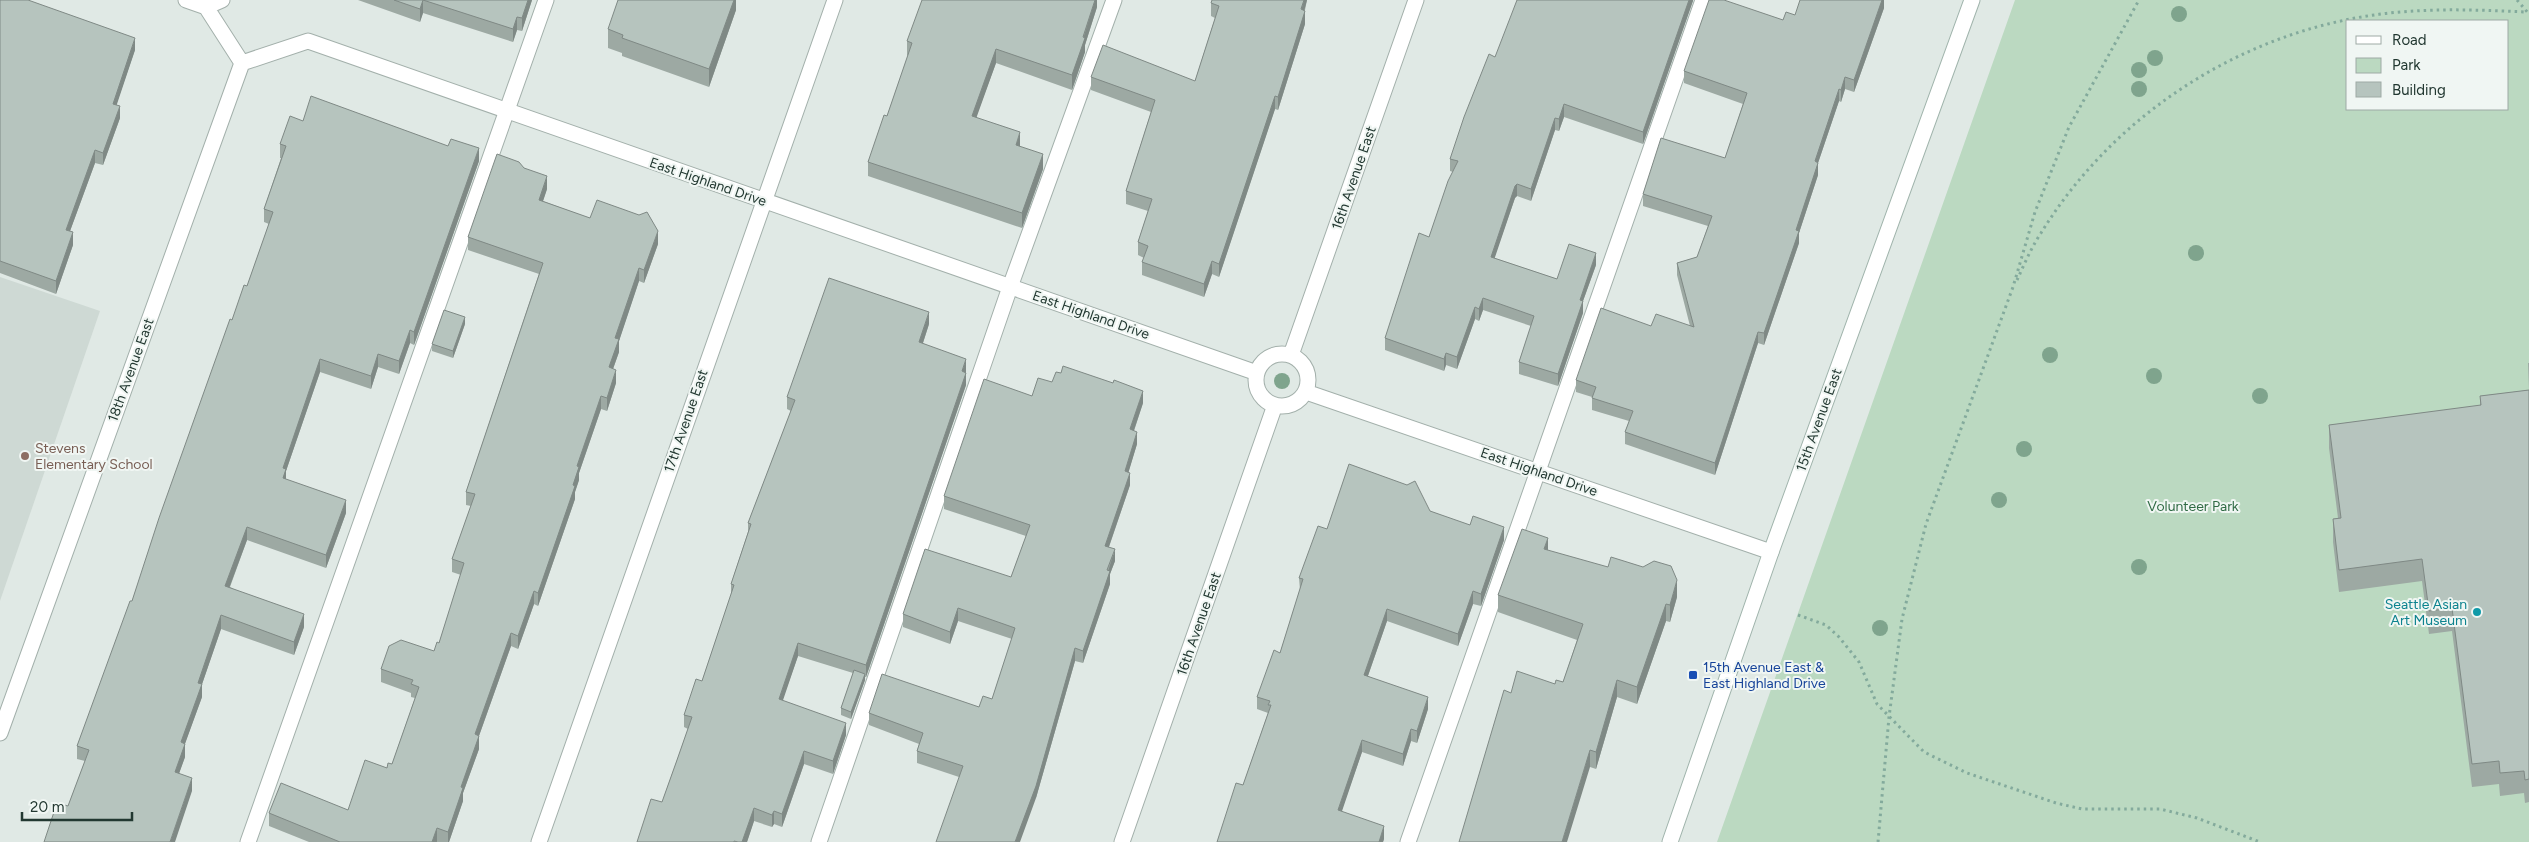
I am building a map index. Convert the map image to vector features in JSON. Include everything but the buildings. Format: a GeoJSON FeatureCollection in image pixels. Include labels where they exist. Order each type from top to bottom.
{"type":"FeatureCollection","features":[{"type":"Feature","properties":{"kind":"street"},"geometry":{"type":"LineString","coordinates":[[186,0],[206,7],[242,63]]}},
{"type":"Feature","properties":{"kind":"street"},"geometry":{"type":"LineString","coordinates":[[206,7],[222,0]]}},
{"type":"Feature","properties":{"kind":"street"},"geometry":{"type":"LineString","coordinates":[[248,842],[546,0]]}},
{"type":"Feature","properties":{"kind":"street","name":"17th Avenue East"},"geometry":{"type":"LineString","coordinates":[[539,842],[835,0]]}},
{"type":"Feature","properties":{"kind":"street"},"geometry":{"type":"LineString","coordinates":[[819,842],[1010,287],[1114,0]]}},
{"type":"Feature","properties":{"kind":"street","name":"16th Avenue East"},"geometry":{"type":"LineString","coordinates":[[1291,355],[1416,0]]}},
{"type":"Feature","properties":{"kind":"street"},"geometry":{"type":"LineString","coordinates":[[1408,842],[1703,0]]}},
{"type":"Feature","properties":{"kind":"street","name":"15th Avenue East"},"geometry":{"type":"LineString","coordinates":[[1670,842],[1771,552],[1972,0]]}},
{"type":"Feature","properties":{"kind":"street","name":"East Highland Drive"},"geometry":{"type":"LineString","coordinates":[[242,63],[308,41],[1257,373]]}},
{"type":"Feature","properties":{"kind":"street","name":"18th Avenue East"},"geometry":{"type":"LineString","coordinates":[[0,733],[242,63]]}},
{"type":"Feature","properties":{"kind":"street"},"geometry":{"type":"LineString","coordinates":[[1279,354],[1291,355],[1303,363],[1307,371],[1309,380],[1306,392],[1297,402],[1289,406],[1275,405],[1259,393],[1256,385],[1257,373],[1264,361],[1270,356],[1279,354]]}},
{"type":"Feature","properties":{"kind":"street","name":"East Highland Drive"},"geometry":{"type":"LineString","coordinates":[[1306,392],[1771,552]]}},
{"type":"Feature","properties":{"kind":"street","name":"16th Avenue East"},"geometry":{"type":"LineString","coordinates":[[1122,842],[1275,405]]}},
{"type":"Feature","properties":{"kind":"path"},"geometry":{"type":"LineString","coordinates":[[1878,842],[1889,717],[1902,619],[1926,524],[2013,287],[2035,212],[2069,127],[2139,0]]}},
{"type":"Feature","properties":{"kind":"path"},"geometry":{"type":"LineString","coordinates":[[2517,0],[2528,13]]}},
{"type":"Feature","properties":{"kind":"path"},"geometry":{"type":"LineString","coordinates":[[2013,287],[2040,234],[2079,182],[2126,132],[2156,107],[2203,74],[2263,44],[2320,24],[2389,13],[2444,9],[2528,13]]}},
{"type":"Feature","properties":{"kind":"path"},"geometry":{"type":"LineString","coordinates":[[1798,616],[1826,625],[1839,637],[1859,662],[1876,704],[1924,752],[1967,773],[2056,803],[2082,809],[2160,809],[2197,818],[2260,842]]}},
{"type":"Feature","properties":{"kind":"shaded area","name":"Stevens Elementary School"},"geometry":{"type":"Polygon","coordinates":[[[0,277],[100,311],[0,601],[0,277]]]}},
{"type":"Feature","properties":{"kind":"green space","name":"Volunteer Park"},"geometry":{"type":"Polygon","coordinates":[[[2015,0],[2529,0],[2529,842],[1717,842],[2015,0]]]}},
{"type":"Feature","properties":{"kind":"place","name":"Stevens Elementary School"},"geometry":{"type":"Point","coordinates":[25,456]}},
{"type":"Feature","properties":{"kind":"place","name":"Seattle Asian Art Museum"},"geometry":{"type":"Point","coordinates":[2477,612]}},
{"type":"Feature","properties":{"kind":"place","name":"15th Avenue East & East Highland Drive"},"geometry":{"type":"Point","coordinates":[1693,675]}}]}
